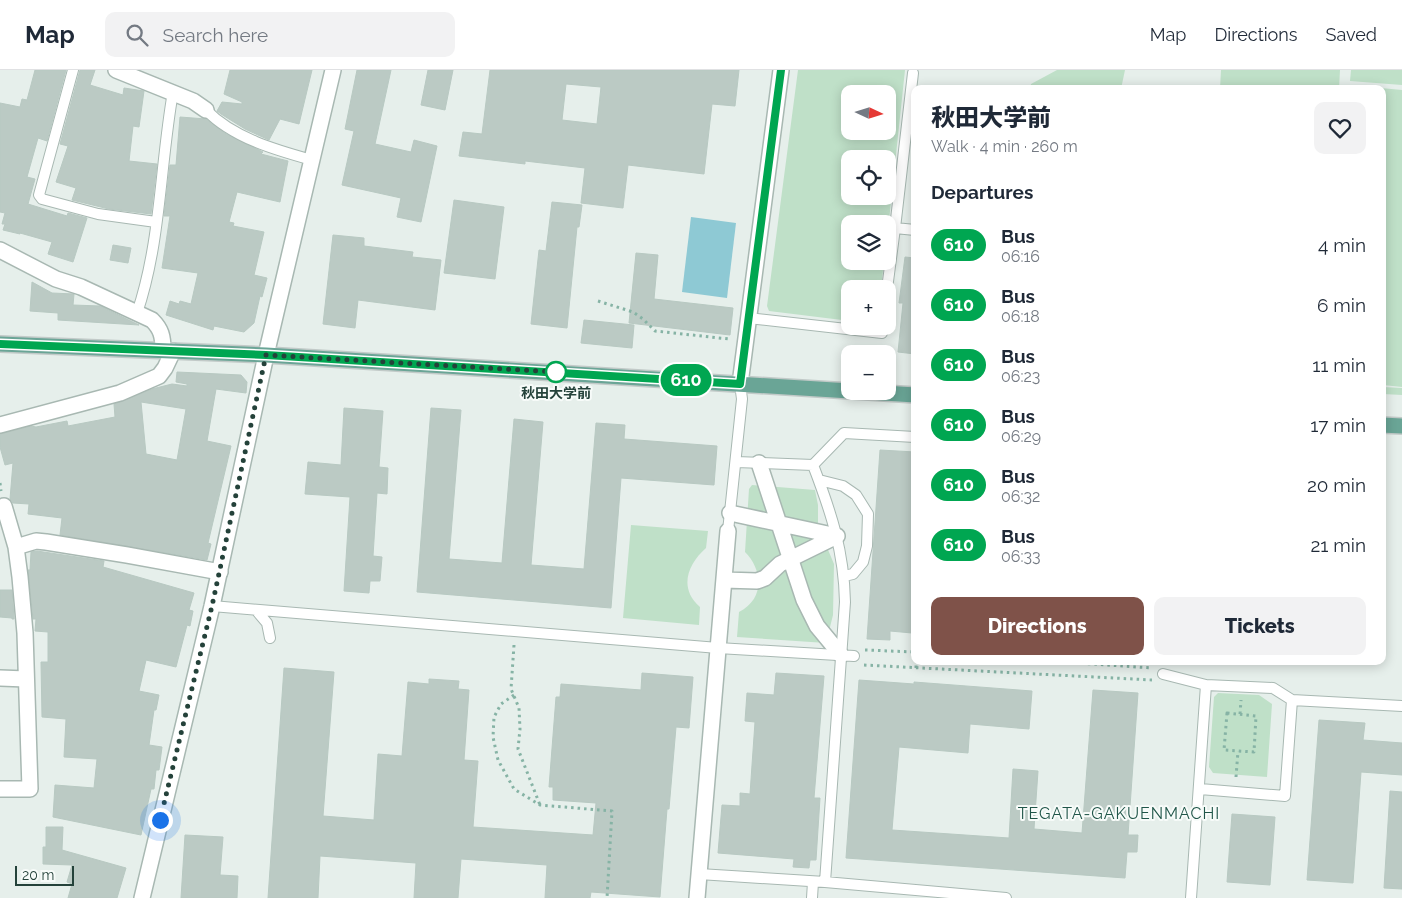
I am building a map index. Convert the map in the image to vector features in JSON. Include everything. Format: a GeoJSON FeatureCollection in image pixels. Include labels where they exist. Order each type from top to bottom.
{"type":"FeatureCollection","features":[{"type":"Feature","properties":{"kind":"main road"},"geometry":{"type":"LineString","coordinates":[[0,344],[266,355],[841,390]]}},
{"type":"Feature","properties":{"kind":"main road"},"geometry":{"type":"LineString","coordinates":[[896,394],[911,396]]}},
{"type":"Feature","properties":{"kind":"main road"},"geometry":{"type":"LineString","coordinates":[[1386,425],[1402,426]]}},
{"type":"Feature","properties":{"kind":"street"},"geometry":{"type":"LineString","coordinates":[[116,70],[193,100],[206,110]]}},
{"type":"Feature","properties":{"kind":"street"},"geometry":{"type":"LineString","coordinates":[[142,898],[220,572],[266,355],[333,70]]}},
{"type":"Feature","properties":{"kind":"street"},"geometry":{"type":"LineString","coordinates":[[740,384],[781,70]]}},
{"type":"Feature","properties":{"kind":"street"},"geometry":{"type":"LineString","coordinates":[[0,250],[56,279],[81,287],[152,320],[159,327],[168,350],[165,368],[159,376],[120,393],[0,425]]}},
{"type":"Feature","properties":{"kind":"street"},"geometry":{"type":"LineString","coordinates":[[759,462],[804,600],[818,626],[847,656]]}},
{"type":"Feature","properties":{"kind":"street"},"geometry":{"type":"LineString","coordinates":[[0,789],[30,789],[25,633],[16,546],[4,506]]}},
{"type":"Feature","properties":{"kind":"street"},"geometry":{"type":"LineString","coordinates":[[730,514],[837,536]]}},
{"type":"Feature","properties":{"kind":"street"},"geometry":{"type":"LineString","coordinates":[[697,898],[728,531]]}},
{"type":"Feature","properties":{"kind":"street"},"geometry":{"type":"LineString","coordinates":[[724,580],[757,581],[765,578],[780,564],[837,536]]}},
{"type":"Feature","properties":{"kind":"street"},"geometry":{"type":"LineString","coordinates":[[16,546],[36,541],[46,542],[127,554],[220,572]]}},
{"type":"Feature","properties":{"kind":"street"},"geometry":{"type":"LineString","coordinates":[[0,678],[26,679]]}},
{"type":"Feature","properties":{"kind":"lane"},"geometry":{"type":"LineString","coordinates":[[73,70],[40,195],[42,199],[98,214],[156,222]]}},
{"type":"Feature","properties":{"kind":"lane"},"geometry":{"type":"LineString","coordinates":[[913,85],[914,73]]}},
{"type":"Feature","properties":{"kind":"lane"},"geometry":{"type":"LineString","coordinates":[[137,312],[145,283],[156,222],[168,116],[173,92]]}},
{"type":"Feature","properties":{"kind":"lane"},"geometry":{"type":"LineString","coordinates":[[896,220],[911,97]]}},
{"type":"Feature","properties":{"kind":"lane"},"geometry":{"type":"LineString","coordinates":[[206,110],[215,120],[228,129],[280,151],[312,160]]}},
{"type":"Feature","properties":{"kind":"lane"},"geometry":{"type":"LineString","coordinates":[[896,228],[911,230]]}},
{"type":"Feature","properties":{"kind":"lane"},"geometry":{"type":"LineString","coordinates":[[748,318],[841,328]]}},
{"type":"Feature","properties":{"kind":"lane"},"geometry":{"type":"LineString","coordinates":[[728,531],[742,399],[740,384]]}},
{"type":"Feature","properties":{"kind":"lane"},"geometry":{"type":"LineString","coordinates":[[736,462],[813,465],[844,433],[911,437]]}},
{"type":"Feature","properties":{"kind":"lane"},"geometry":{"type":"LineString","coordinates":[[813,465],[837,536],[844,576],[847,656],[824,882]]}},
{"type":"Feature","properties":{"kind":"lane"},"geometry":{"type":"LineString","coordinates":[[819,480],[842,486],[856,494],[868,514],[867,546],[863,562],[853,574],[844,576]]}},
{"type":"Feature","properties":{"kind":"lane"},"geometry":{"type":"LineString","coordinates":[[212,606],[718,648],[847,656]]}},
{"type":"Feature","properties":{"kind":"lane"},"geometry":{"type":"LineString","coordinates":[[256,610],[267,623],[270,638]]}},
{"type":"Feature","properties":{"kind":"lane"},"geometry":{"type":"LineString","coordinates":[[1163,674],[1206,686],[1273,688],[1292,700],[1402,706]]}},
{"type":"Feature","properties":{"kind":"lane"},"geometry":{"type":"LineString","coordinates":[[1191,898],[1206,686]]}},
{"type":"Feature","properties":{"kind":"lane"},"geometry":{"type":"LineString","coordinates":[[1200,789],[1285,796],[1292,700]]}},
{"type":"Feature","properties":{"kind":"lane"},"geometry":{"type":"LineString","coordinates":[[699,874],[824,882],[1006,898]]}},
{"type":"Feature","properties":{"kind":"lane"},"geometry":{"type":"LineString","coordinates":[[812,898],[813,882]]}},
{"type":"Feature","properties":{"kind":"path"},"geometry":{"type":"LineString","coordinates":[[598,301],[633,312],[655,331],[745,340]]}},
{"type":"Feature","properties":{"kind":"path"},"geometry":{"type":"LineString","coordinates":[[515,631],[512,689],[518,708],[520,730],[518,749],[540,805]]}},
{"type":"Feature","properties":{"kind":"path"},"geometry":{"type":"LineString","coordinates":[[911,652],[854,649],[847,656],[854,664],[1153,680]]}},
{"type":"Feature","properties":{"kind":"path"},"geometry":{"type":"LineString","coordinates":[[1109,665],[1154,668]]}},
{"type":"Feature","properties":{"kind":"path"},"geometry":{"type":"LineString","coordinates":[[514,695],[501,704],[494,717],[493,737],[498,760],[514,789],[540,805],[612,811],[607,898]]}},
{"type":"Feature","properties":{"kind":"path"},"geometry":{"type":"LineString","coordinates":[[1227,713],[1256,716],[1254,752],[1238,751],[1224,750],[1227,713]]}},
{"type":"Feature","properties":{"kind":"path"},"geometry":{"type":"LineString","coordinates":[[1235,792],[1238,751]]}},
{"type":"Feature","properties":{"kind":"green space"},"geometry":{"type":"Polygon","coordinates":[[[798,70],[905,70],[896,155],[896,150],[841,150],[841,205],[891,205],[890,215],[841,215],[841,270],[883,270],[882,280],[841,280],[841,320],[769,311],[767,306],[798,70]]]}},
{"type":"Feature","properties":{"kind":"green space"},"geometry":{"type":"Polygon","coordinates":[[[1057,70],[1125,70],[1122,85],[1031,84],[1057,70]]]}},
{"type":"Feature","properties":{"kind":"green space"},"geometry":{"type":"Polygon","coordinates":[[[1221,70],[1340,70],[1339,85],[1220,85],[1221,70]]]}},
{"type":"Feature","properties":{"kind":"green space"},"geometry":{"type":"Polygon","coordinates":[[[1351,70],[1402,70],[1402,85],[1350,81],[1351,70]]]}},
{"type":"Feature","properties":{"kind":"green space"},"geometry":{"type":"Polygon","coordinates":[[[1386,88],[1402,90],[1402,387],[1386,385],[1386,88]]]}},
{"type":"Feature","properties":{"kind":"green space"},"geometry":{"type":"Polygon","coordinates":[[[1386,387],[1402,388],[1402,395],[1386,394],[1386,387]]]}},
{"type":"Feature","properties":{"kind":"green space"},"geometry":{"type":"Polygon","coordinates":[[[752,485],[815,490],[818,505],[818,526],[834,564],[833,615],[826,643],[737,637],[739,612],[753,600],[758,584],[758,575],[755,567],[745,552],[749,489],[752,485]]]}},
{"type":"Feature","properties":{"kind":"green space"},"geometry":{"type":"Polygon","coordinates":[[[631,525],[708,531],[706,548],[694,561],[687,584],[693,600],[700,607],[699,625],[623,618],[631,525]]]}},
{"type":"Feature","properties":{"kind":"green space"},"geometry":{"type":"Polygon","coordinates":[[[1218,693],[1259,695],[1272,704],[1267,777],[1213,773],[1209,767],[1214,697],[1218,693]]]}},
{"type":"Feature","properties":{"kind":"water"},"geometry":{"type":"Polygon","coordinates":[[[691,217],[736,223],[727,298],[682,292],[691,217]]]}},
{"type":"Feature","properties":{"kind":"building"},"geometry":{"type":"Polygon","coordinates":[[[35,70],[66,70],[47,141],[38,138],[27,177],[35,179],[28,204],[67,216],[68,213],[87,218],[73,262],[48,254],[52,242],[3,230],[5,224],[2,224],[5,213],[0,212],[0,103],[20,107],[22,99],[27,100],[35,70]]]}},
{"type":"Feature","properties":{"kind":"building"},"geometry":{"type":"Polygon","coordinates":[[[80,70],[95,70],[90,85],[123,95],[124,88],[144,91],[139,127],[133,126],[129,161],[157,164],[151,214],[109,209],[72,200],[76,188],[56,182],[68,146],[60,144],[80,70]]]}},
{"type":"Feature","properties":{"kind":"building"},"geometry":{"type":"Polygon","coordinates":[[[230,70],[312,70],[299,124],[280,119],[269,140],[245,129],[217,111],[222,102],[242,104],[242,102],[224,94],[230,70]]]}},
{"type":"Feature","properties":{"kind":"building"},"geometry":{"type":"Polygon","coordinates":[[[357,70],[391,70],[375,144],[411,152],[414,140],[437,146],[421,222],[397,217],[401,198],[342,185],[354,131],[345,129],[357,70]]]}},
{"type":"Feature","properties":{"kind":"building"},"geometry":{"type":"Polygon","coordinates":[[[428,70],[453,70],[445,110],[421,105],[428,70]]]}},
{"type":"Feature","properties":{"kind":"building"},"geometry":{"type":"Polygon","coordinates":[[[490,70],[739,70],[735,106],[712,104],[704,174],[628,165],[623,208],[581,203],[585,168],[525,161],[525,164],[459,156],[463,132],[482,134],[490,70]],[[566,84],[562,120],[597,124],[601,87],[566,84]]]}},
{"type":"Feature","properties":{"kind":"building"},"geometry":{"type":"Polygon","coordinates":[[[180,117],[206,119],[226,134],[263,152],[261,154],[288,161],[280,202],[237,192],[229,222],[234,223],[233,226],[264,232],[254,275],[267,278],[262,297],[260,296],[254,323],[244,332],[214,326],[213,330],[166,315],[170,301],[179,304],[180,301],[191,304],[198,273],[162,268],[170,216],[164,216],[170,165],[176,165],[180,117]]]}},
{"type":"Feature","properties":{"kind":"building"},"geometry":{"type":"Polygon","coordinates":[[[454,200],[504,207],[495,279],[444,273],[454,200]]]}},
{"type":"Feature","properties":{"kind":"building"},"geometry":{"type":"Polygon","coordinates":[[[552,202],[582,205],[579,227],[577,227],[567,328],[531,324],[539,250],[546,251],[552,202]]]}},
{"type":"Feature","properties":{"kind":"building"},"geometry":{"type":"Polygon","coordinates":[[[333,235],[364,238],[364,246],[413,252],[412,257],[441,260],[435,310],[358,300],[355,328],[323,324],[333,235]]]}},
{"type":"Feature","properties":{"kind":"building"},"geometry":{"type":"Polygon","coordinates":[[[113,245],[131,248],[128,263],[110,260],[113,245]]]}},
{"type":"Feature","properties":{"kind":"building"},"geometry":{"type":"Polygon","coordinates":[[[636,253],[658,255],[654,299],[733,308],[730,335],[629,323],[636,253]]]}},
{"type":"Feature","properties":{"kind":"building"},"geometry":{"type":"Polygon","coordinates":[[[905,257],[911,258],[911,354],[898,352],[903,303],[899,303],[905,257]]]}},
{"type":"Feature","properties":{"kind":"building"},"geometry":{"type":"Polygon","coordinates":[[[32,282],[52,293],[74,294],[73,305],[100,306],[139,325],[58,320],[58,313],[30,311],[32,282]]]}},
{"type":"Feature","properties":{"kind":"building"},"geometry":{"type":"Polygon","coordinates":[[[584,320],[634,325],[632,348],[581,343],[584,320]]]}},
{"type":"Feature","properties":{"kind":"building"},"geometry":{"type":"Polygon","coordinates":[[[177,372],[241,375],[247,382],[246,393],[216,389],[207,441],[231,446],[208,543],[211,544],[207,560],[60,535],[62,518],[28,514],[29,504],[13,503],[10,499],[13,463],[5,465],[0,447],[0,434],[31,426],[36,427],[67,421],[68,426],[115,417],[114,404],[152,389],[172,384],[187,386],[187,384],[176,382],[177,372]],[[141,402],[146,454],[177,460],[186,409],[141,402]]]}},
{"type":"Feature","properties":{"kind":"building"},"geometry":{"type":"Polygon","coordinates":[[[344,408],[383,411],[379,467],[388,468],[387,494],[377,493],[373,556],[382,557],[380,581],[370,581],[369,593],[344,591],[350,497],[305,494],[308,462],[341,465],[344,408]]]}},
{"type":"Feature","properties":{"kind":"building"},"geometry":{"type":"Polygon","coordinates":[[[431,408],[461,410],[449,559],[502,563],[514,419],[543,422],[531,565],[584,569],[596,423],[625,425],[624,439],[717,446],[714,485],[621,478],[611,608],[417,592],[431,408]]]}},
{"type":"Feature","properties":{"kind":"building"},"geometry":{"type":"Polygon","coordinates":[[[880,450],[911,452],[911,633],[890,631],[890,640],[867,639],[880,450]]]}},
{"type":"Feature","properties":{"kind":"building"},"geometry":{"type":"Polygon","coordinates":[[[37,551],[104,561],[103,567],[194,593],[189,610],[193,611],[190,626],[187,625],[176,667],[146,660],[139,691],[159,695],[156,710],[154,710],[149,745],[162,747],[159,770],[156,770],[154,789],[151,789],[141,835],[53,817],[55,785],[94,788],[97,759],[64,757],[66,719],[42,717],[41,662],[48,662],[48,632],[35,631],[36,619],[33,619],[28,570],[30,570],[31,552],[37,551]]]}},
{"type":"Feature","properties":{"kind":"building"},"geometry":{"type":"Polygon","coordinates":[[[0,590],[12,590],[14,619],[0,617],[0,590]]]}},
{"type":"Feature","properties":{"kind":"building"},"geometry":{"type":"Polygon","coordinates":[[[284,668],[334,672],[323,816],[374,820],[378,754],[402,756],[408,682],[429,684],[429,679],[459,681],[458,689],[469,690],[464,760],[478,761],[473,827],[593,835],[596,803],[553,800],[553,787],[549,787],[556,697],[560,697],[561,684],[641,690],[642,673],[693,677],[689,728],[676,727],[660,897],[591,892],[590,898],[545,898],[547,865],[461,859],[458,898],[414,898],[416,863],[320,856],[318,898],[268,898],[284,668]]]}},
{"type":"Feature","properties":{"kind":"building"},"geometry":{"type":"Polygon","coordinates":[[[776,673],[824,676],[814,798],[820,798],[816,860],[810,860],[809,868],[793,867],[794,859],[718,853],[722,805],[740,806],[740,793],[750,794],[755,722],[745,721],[747,693],[774,695],[776,673]]]}},
{"type":"Feature","properties":{"kind":"building"},"geometry":{"type":"Polygon","coordinates":[[[859,680],[1032,691],[1029,729],[970,724],[968,753],[899,747],[892,830],[1009,838],[1013,769],[1038,771],[1034,829],[1082,833],[1093,690],[1138,693],[1128,835],[1138,835],[1137,852],[1127,852],[1125,878],[846,858],[859,680]]]}},
{"type":"Feature","properties":{"kind":"building"},"geometry":{"type":"Polygon","coordinates":[[[1319,720],[1365,723],[1363,740],[1402,743],[1402,775],[1361,772],[1353,883],[1307,880],[1319,720]]]}},
{"type":"Feature","properties":{"kind":"building"},"geometry":{"type":"Polygon","coordinates":[[[1390,791],[1402,792],[1402,889],[1384,888],[1390,791]]]}},
{"type":"Feature","properties":{"kind":"building"},"geometry":{"type":"Polygon","coordinates":[[[1232,814],[1275,817],[1270,885],[1227,882],[1232,814]]]}},
{"type":"Feature","properties":{"kind":"building"},"geometry":{"type":"Polygon","coordinates":[[[46,827],[63,827],[62,850],[126,868],[117,898],[68,898],[72,884],[67,882],[72,865],[43,864],[43,847],[46,847],[46,827]]]}},
{"type":"Feature","properties":{"kind":"building"},"geometry":{"type":"Polygon","coordinates":[[[185,835],[223,837],[220,875],[238,876],[237,898],[181,898],[185,835]]]}},
{"type":"Feature","properties":{"kind":"bus line","name":"610"},"geometry":{"type":"LineString","coordinates":[[0,344],[266,355],[740,384],[781,70]]}},
{"type":"Feature","properties":{"kind":"place","name":"秋田大学前"},"geometry":{"type":"Point","coordinates":[556,372]}},
{"type":"Feature","properties":{"kind":"district","name":"TEGATA-GAKUENMACHI"},"geometry":{"type":"Point","coordinates":[1119,813]}},
{"type":"Feature","properties":{"kind":"route"},"geometry":{"type":"LineString","coordinates":[[160,820],[212,606],[266,355],[556,372]]}}]}
